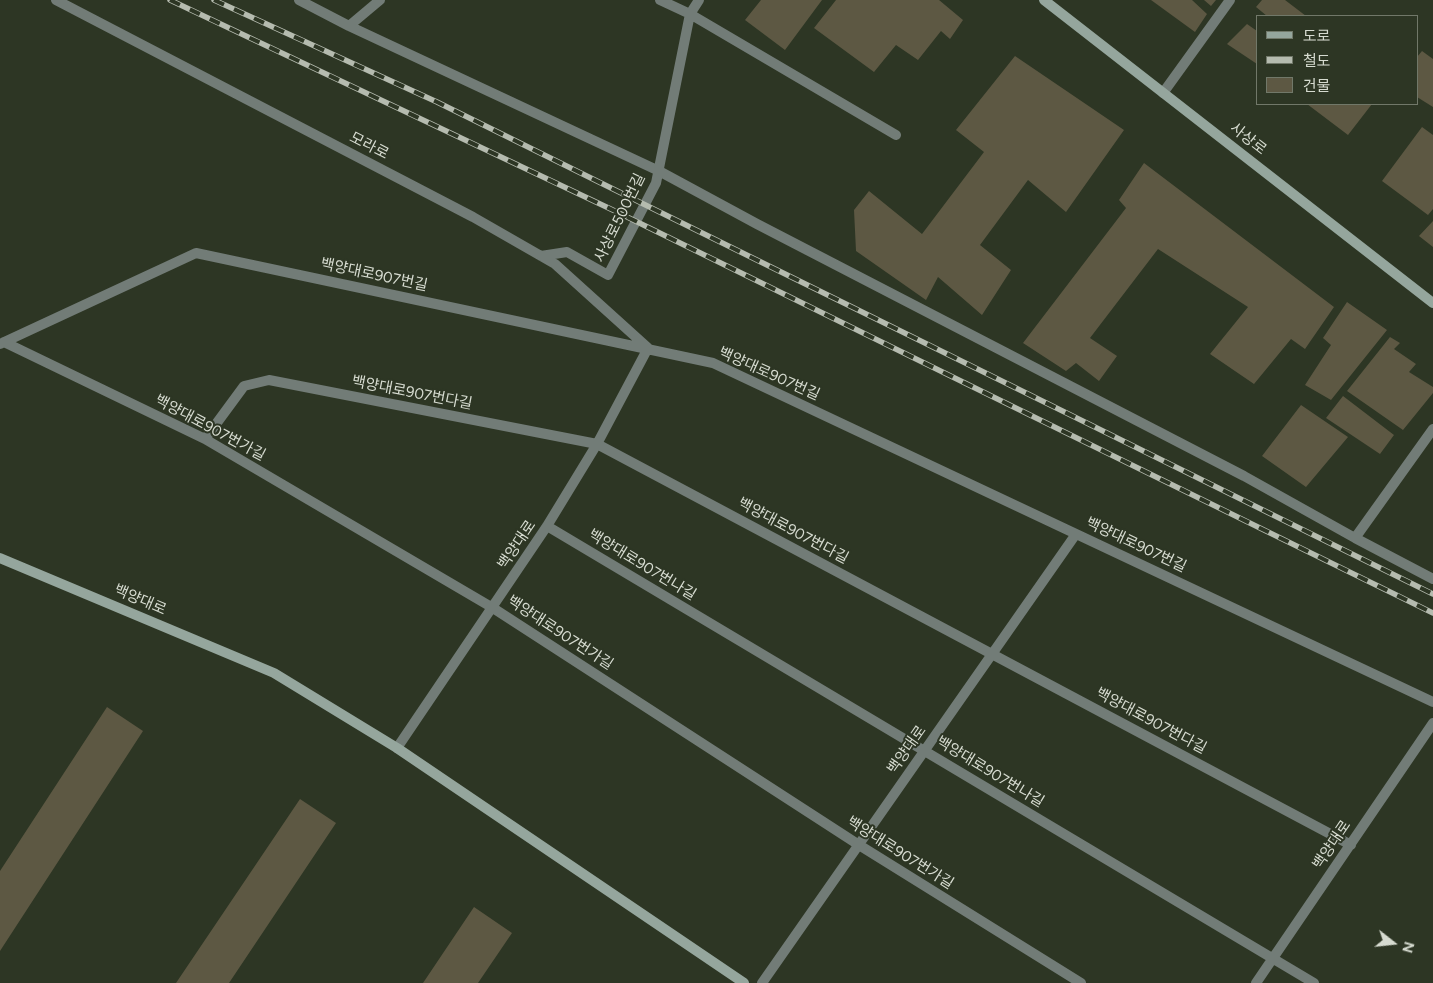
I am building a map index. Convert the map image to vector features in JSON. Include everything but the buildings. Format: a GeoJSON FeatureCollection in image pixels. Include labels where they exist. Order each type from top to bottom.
{"type":"FeatureCollection","features":[{"type":"Feature","properties":{"kind":"main road","name":"사상로"},"geometry":{"type":"LineString","coordinates":[[1044,0],[1433,303]]}},
{"type":"Feature","properties":{"kind":"main road","name":"백양대로"},"geometry":{"type":"LineString","coordinates":[[0,558],[274,673],[396,748],[744,983]]}},
{"type":"Feature","properties":{"kind":"street","name":"모라로"},"geometry":{"type":"LineString","coordinates":[[56,0],[473,217],[555,264],[648,348]]}},
{"type":"Feature","properties":{"kind":"street"},"geometry":{"type":"LineString","coordinates":[[298,0],[349,26],[659,171],[757,224],[1244,476],[1354,538],[1433,579]]}},
{"type":"Feature","properties":{"kind":"street"},"geometry":{"type":"LineString","coordinates":[[349,26],[380,0]]}},
{"type":"Feature","properties":{"kind":"street"},"geometry":{"type":"LineString","coordinates":[[660,0],[690,14],[896,135]]}},
{"type":"Feature","properties":{"kind":"street","name":"사상로500번길"},"geometry":{"type":"LineString","coordinates":[[541,256],[567,252],[608,275],[656,183],[690,14],[699,0]]}},
{"type":"Feature","properties":{"kind":"street"},"geometry":{"type":"LineString","coordinates":[[1164,93],[1230,0]]}},
{"type":"Feature","properties":{"kind":"street","name":"백양대로907번길"},"geometry":{"type":"LineString","coordinates":[[2,343],[196,253],[713,363],[1433,702]]}},
{"type":"Feature","properties":{"kind":"street","name":"백양대로907번가길"},"geometry":{"type":"LineString","coordinates":[[2,343],[205,439],[493,608],[858,845],[1081,983]]}},
{"type":"Feature","properties":{"kind":"street","name":"백양대로"},"geometry":{"type":"LineString","coordinates":[[396,748],[547,526],[597,444],[648,348]]}},
{"type":"Feature","properties":{"kind":"street","name":"백양대로907번다길"},"geometry":{"type":"LineString","coordinates":[[205,439],[244,386],[268,380],[597,444],[1350,845]]}},
{"type":"Feature","properties":{"kind":"street"},"geometry":{"type":"LineString","coordinates":[[1354,538],[1433,429]]}},
{"type":"Feature","properties":{"kind":"street","name":"백양대로907번나길"},"geometry":{"type":"LineString","coordinates":[[547,526],[1314,983]]}},
{"type":"Feature","properties":{"kind":"street","name":"백양대로"},"geometry":{"type":"LineString","coordinates":[[762,983],[1076,534]]}},
{"type":"Feature","properties":{"kind":"street","name":"백양대로"},"geometry":{"type":"LineString","coordinates":[[1256,983],[1433,722]]}},
{"type":"Feature","properties":{"kind":"railway"},"geometry":{"type":"LineString","coordinates":[[170,0],[617,212],[1433,613]]}},
{"type":"Feature","properties":{"kind":"railway"},"geometry":{"type":"LineString","coordinates":[[214,0],[437,102],[1433,594]]}}]}
